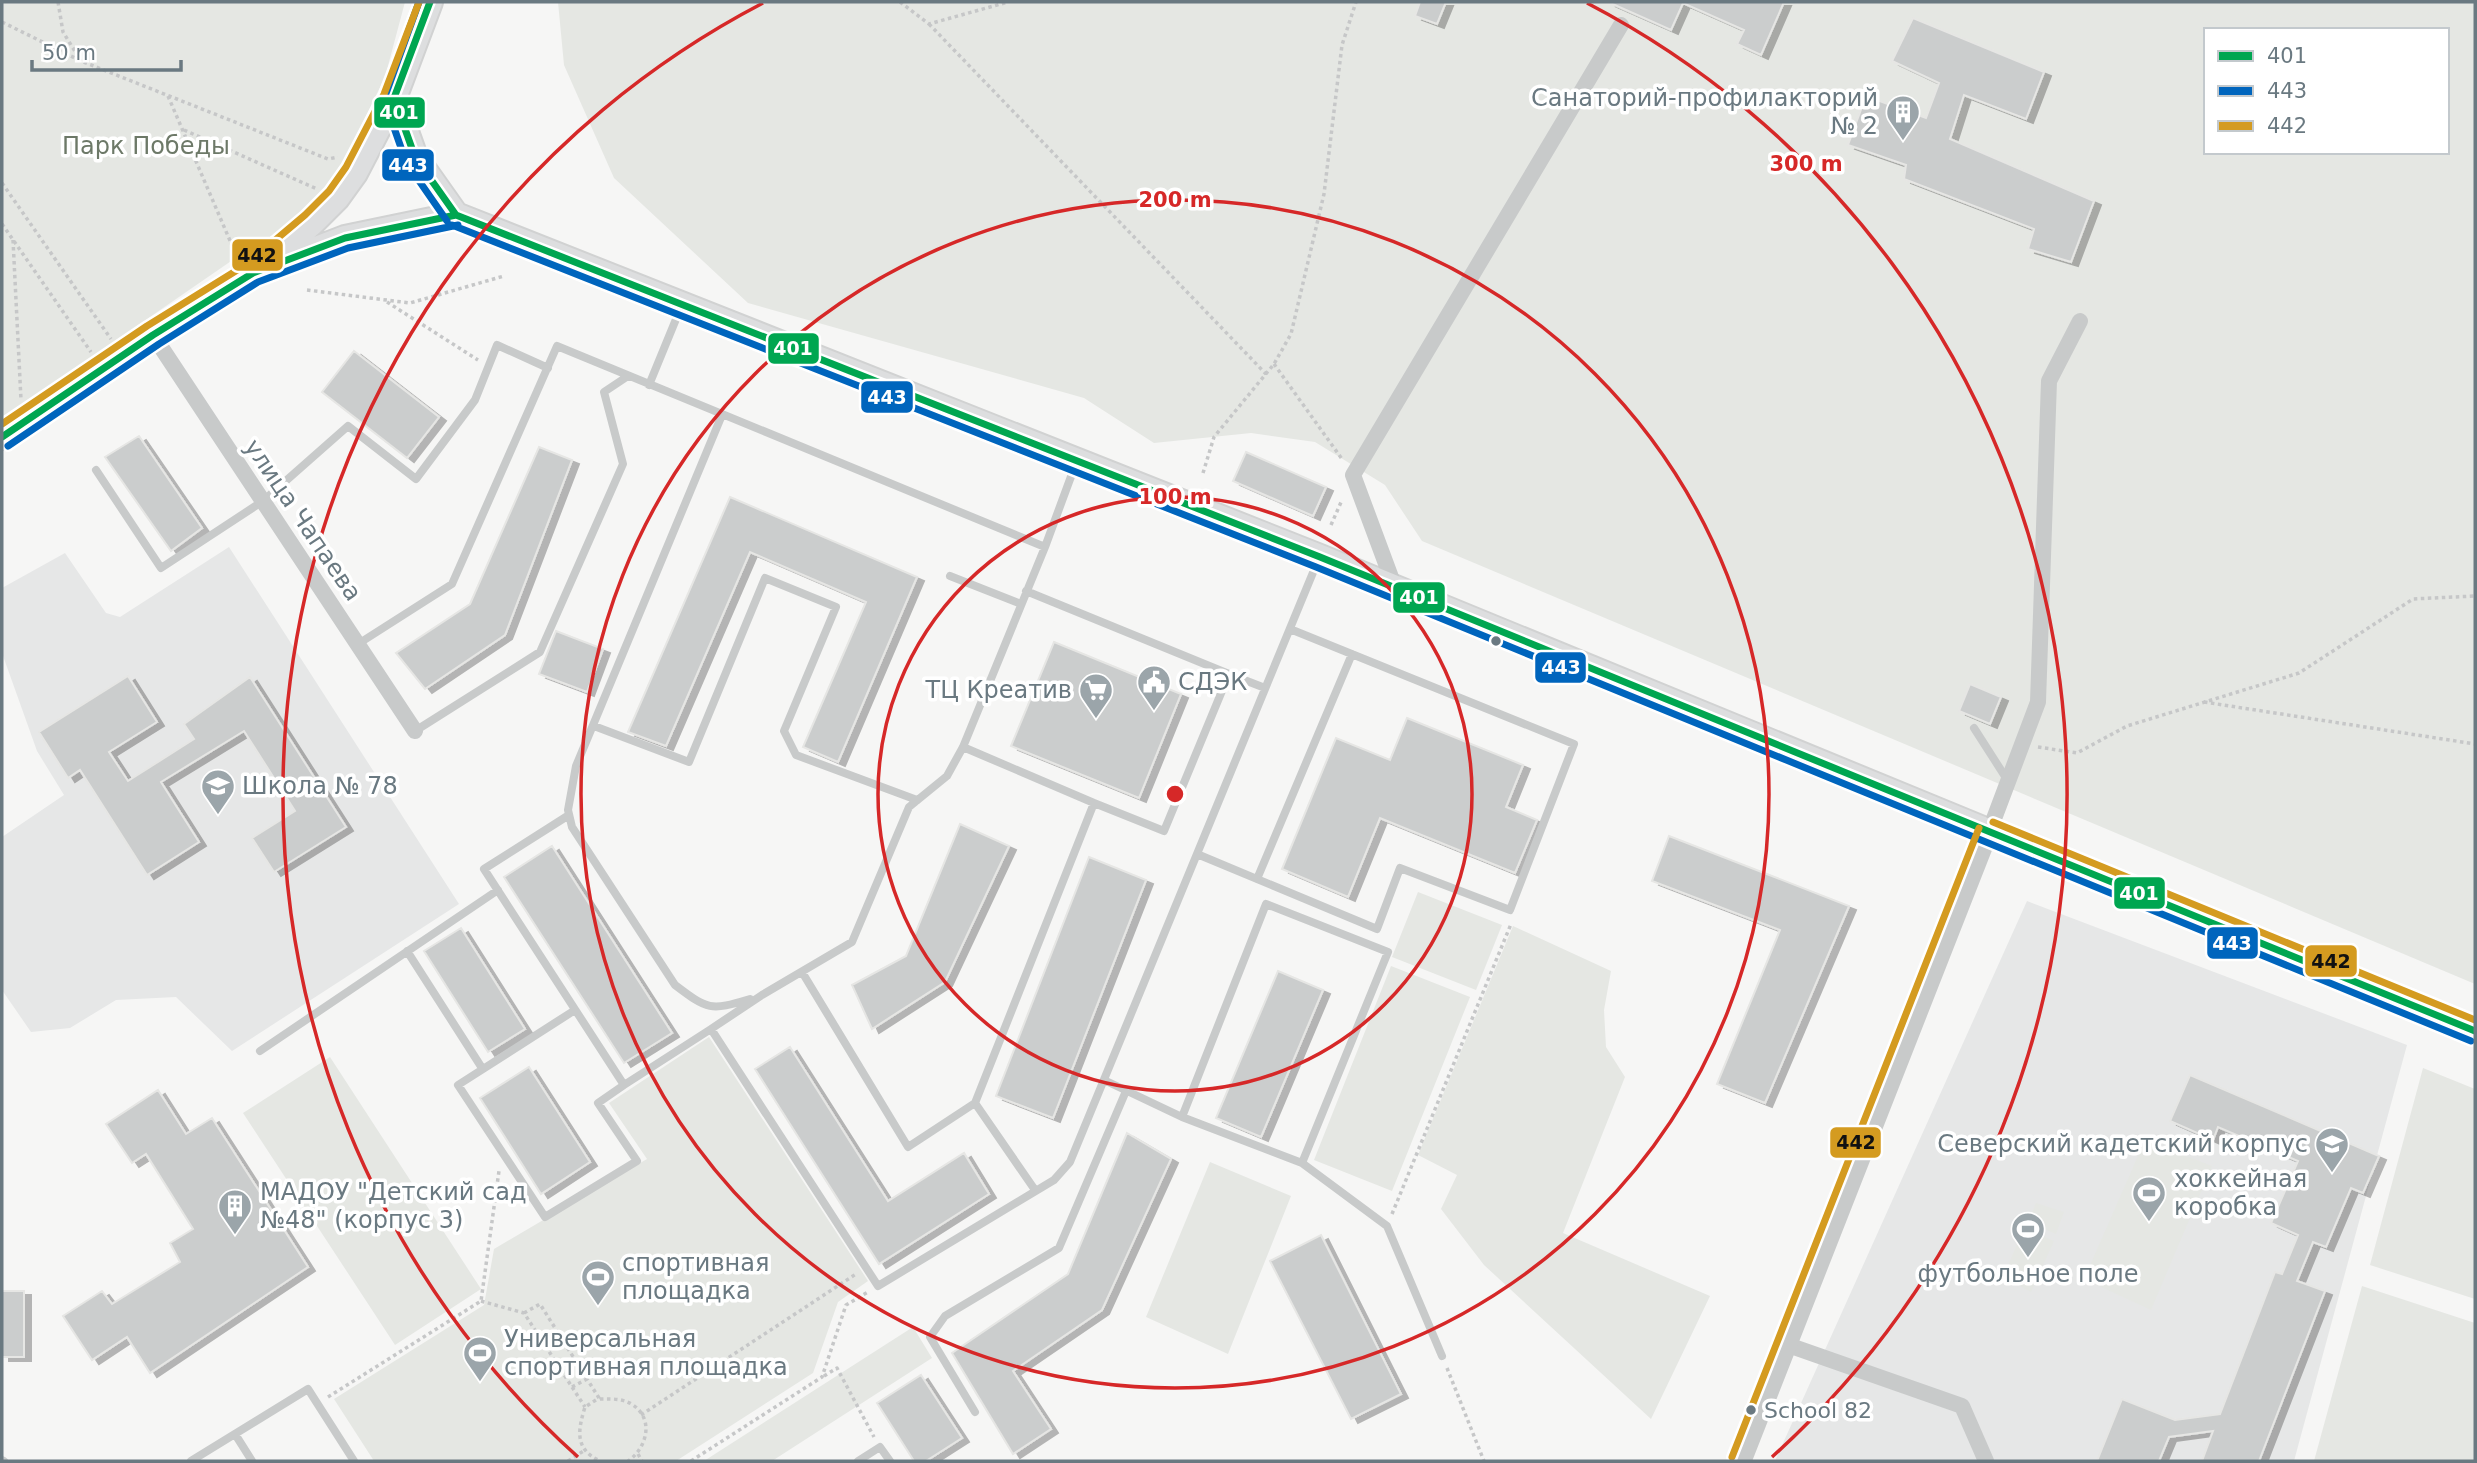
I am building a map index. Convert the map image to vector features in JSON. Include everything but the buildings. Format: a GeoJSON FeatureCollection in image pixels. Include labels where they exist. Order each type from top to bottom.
{"type":"FeatureCollection","features":[{"type":"Feature","properties":{"kind":"main road"},"geometry":{"type":"LineString","coordinates":[[2,437],[153,335],[245,265],[312,223],[337,198],[368,149],[394,97],[430,2]]}},
{"type":"Feature","properties":{"kind":"main road"},"geometry":{"type":"LineString","coordinates":[[394,97],[415,157],[456,215]]}},
{"type":"Feature","properties":{"kind":"main road"},"geometry":{"type":"LineString","coordinates":[[245,265],[345,237],[456,215],[1395,587],[2475,1031]]}},
{"type":"Feature","properties":{"kind":"street"},"geometry":{"type":"LineString","coordinates":[[1395,587],[1353,475],[1621,25]]}},
{"type":"Feature","properties":{"kind":"street"},"geometry":{"type":"LineString","coordinates":[[1742,1461],[2038,702],[2049,381],[2080,321]]}},
{"type":"Feature","properties":{"kind":"street","name":"улица Чапаева"},"geometry":{"type":"LineString","coordinates":[[153,335],[415,731]]}},
{"type":"Feature","properties":{"kind":"street"},"geometry":{"type":"LineString","coordinates":[[1788,1345],[1962,1406],[1986,1461]]}},
{"type":"Feature","properties":{"kind":"lane"},"geometry":{"type":"LineString","coordinates":[[649,385],[682,304]]}},
{"type":"Feature","properties":{"kind":"lane"},"geometry":{"type":"LineString","coordinates":[[96,470],[161,568],[262,501],[348,426],[416,479],[475,400],[497,345],[548,368]]}},
{"type":"Feature","properties":{"kind":"lane"},"geometry":{"type":"LineString","coordinates":[[358,644],[452,584],[557,346],[1045,547]]}},
{"type":"Feature","properties":{"kind":"lane"},"geometry":{"type":"LineString","coordinates":[[415,731],[540,652],[623,464],[604,392],[628,376]]}},
{"type":"Feature","properties":{"kind":"lane"},"geometry":{"type":"LineString","coordinates":[[722,415],[576,766],[569,815],[572,827],[675,985],[698,1003],[718,1009],[762,995]]}},
{"type":"Feature","properties":{"kind":"lane"},"geometry":{"type":"LineString","coordinates":[[575,1010],[458,1085],[545,1217],[637,1161],[598,1103],[762,995],[852,942],[909,807],[947,776],[963,747],[1045,547],[1077,460]]}},
{"type":"Feature","properties":{"kind":"lane"},"geometry":{"type":"LineString","coordinates":[[711,1029],[878,1286],[1054,1180],[1070,1162],[1320,557]]}},
{"type":"Feature","properties":{"kind":"lane"},"geometry":{"type":"LineString","coordinates":[[950,576],[1021,604]]}},
{"type":"Feature","properties":{"kind":"lane"},"geometry":{"type":"LineString","coordinates":[[594,726],[689,762],[765,578],[836,607],[784,731],[796,755],[917,800]]}},
{"type":"Feature","properties":{"kind":"lane"},"geometry":{"type":"LineString","coordinates":[[1026,591],[1265,688]]}},
{"type":"Feature","properties":{"kind":"lane"},"geometry":{"type":"LineString","coordinates":[[1197,854],[1377,929],[1400,868],[1510,910],[1574,744],[1290,629]]}},
{"type":"Feature","properties":{"kind":"lane"},"geometry":{"type":"LineString","coordinates":[[1257,879],[1352,654]]}},
{"type":"Feature","properties":{"kind":"lane"},"geometry":{"type":"LineString","coordinates":[[963,747],[1164,831],[1229,674]]}},
{"type":"Feature","properties":{"kind":"lane"},"geometry":{"type":"LineString","coordinates":[[1975,729],[2008,781]]}},
{"type":"Feature","properties":{"kind":"lane"},"geometry":{"type":"LineString","coordinates":[[802,972],[908,1147],[975,1103],[1094,803]]}},
{"type":"Feature","properties":{"kind":"lane"},"geometry":{"type":"LineString","coordinates":[[569,815],[484,869],[624,1085]]}},
{"type":"Feature","properties":{"kind":"lane"},"geometry":{"type":"LineString","coordinates":[[260,1051],[498,890]]}},
{"type":"Feature","properties":{"kind":"lane"},"geometry":{"type":"LineString","coordinates":[[1182,1117],[1266,904],[1388,952],[1302,1163]]}},
{"type":"Feature","properties":{"kind":"lane"},"geometry":{"type":"LineString","coordinates":[[407,951],[482,1068]]}},
{"type":"Feature","properties":{"kind":"lane"},"geometry":{"type":"LineString","coordinates":[[1104,1080],[1182,1117],[1302,1163],[1387,1226],[1442,1356]]}},
{"type":"Feature","properties":{"kind":"lane"},"geometry":{"type":"LineString","coordinates":[[975,1412],[930,1337],[945,1316],[1059,1248],[1126,1091]]}},
{"type":"Feature","properties":{"kind":"lane"},"geometry":{"type":"LineString","coordinates":[[975,1103],[1035,1190]]}},
{"type":"Feature","properties":{"kind":"lane"},"geometry":{"type":"LineString","coordinates":[[191,1461],[308,1389],[354,1461]]}},
{"type":"Feature","properties":{"kind":"lane"},"geometry":{"type":"LineString","coordinates":[[235,1434],[253,1461]]}},
{"type":"Feature","properties":{"kind":"lane"},"geometry":{"type":"LineString","coordinates":[[858,1461],[880,1447],[890,1461]]}},
{"type":"Feature","properties":{"kind":"path"},"geometry":{"type":"LineString","coordinates":[[58,2],[63,32],[81,61]]}},
{"type":"Feature","properties":{"kind":"path"},"geometry":{"type":"LineString","coordinates":[[900,2],[929,24],[1266,374]]}},
{"type":"Feature","properties":{"kind":"path"},"geometry":{"type":"LineString","coordinates":[[929,24],[1009,2]]}},
{"type":"Feature","properties":{"kind":"path"},"geometry":{"type":"LineString","coordinates":[[1203,472],[1214,437],[1274,364],[1291,334],[1324,194],[1342,45],[1356,2]]}},
{"type":"Feature","properties":{"kind":"path"},"geometry":{"type":"LineString","coordinates":[[2,22],[81,61],[328,159],[347,155]]}},
{"type":"Feature","properties":{"kind":"path"},"geometry":{"type":"LineString","coordinates":[[167,94],[245,265]]}},
{"type":"Feature","properties":{"kind":"path"},"geometry":{"type":"LineString","coordinates":[[184,130],[323,191]]}},
{"type":"Feature","properties":{"kind":"path"},"geometry":{"type":"LineString","coordinates":[[2,183],[115,343]]}},
{"type":"Feature","properties":{"kind":"path"},"geometry":{"type":"LineString","coordinates":[[2,224],[94,357]]}},
{"type":"Feature","properties":{"kind":"path"},"geometry":{"type":"LineString","coordinates":[[13,240],[21,406]]}},
{"type":"Feature","properties":{"kind":"path"},"geometry":{"type":"LineString","coordinates":[[307,290],[410,303],[504,276]]}},
{"type":"Feature","properties":{"kind":"path"},"geometry":{"type":"LineString","coordinates":[[383,300],[488,367]]}},
{"type":"Feature","properties":{"kind":"path"},"geometry":{"type":"LineString","coordinates":[[1274,364],[1353,475],[1331,525]]}},
{"type":"Feature","properties":{"kind":"path"},"geometry":{"type":"LineString","coordinates":[[2022,745],[2077,753],[2127,726],[2299,673],[2413,599],[2475,596]]}},
{"type":"Feature","properties":{"kind":"path"},"geometry":{"type":"LineString","coordinates":[[2200,702],[2475,744]]}},
{"type":"Feature","properties":{"kind":"path"},"geometry":{"type":"LineString","coordinates":[[1387,1226],[1512,920]]}},
{"type":"Feature","properties":{"kind":"path"},"geometry":{"type":"LineString","coordinates":[[481,1301],[502,1152]]}},
{"type":"Feature","properties":{"kind":"path"},"geometry":{"type":"LineString","coordinates":[[641,1415],[866,1268]]}},
{"type":"Feature","properties":{"kind":"path"},"geometry":{"type":"LineString","coordinates":[[822,1377],[846,1306],[878,1286]]}},
{"type":"Feature","properties":{"kind":"path"},"geometry":{"type":"LineString","coordinates":[[317,1404],[481,1301],[524,1313],[584,1407]]}},
{"type":"Feature","properties":{"kind":"path"},"geometry":{"type":"LineString","coordinates":[[524,1313],[540,1304],[599,1398]]}},
{"type":"Feature","properties":{"kind":"path"},"geometry":{"type":"LineString","coordinates":[[544,1343],[559,1334]]}},
{"type":"Feature","properties":{"kind":"path"},"geometry":{"type":"LineString","coordinates":[[1442,1356],[1484,1461]]}},
{"type":"Feature","properties":{"kind":"path"},"geometry":{"type":"LineString","coordinates":[[559,1367],[574,1357]]}},
{"type":"Feature","properties":{"kind":"path"},"geometry":{"type":"LineString","coordinates":[[691,1461],[837,1368],[880,1447]]}},
{"type":"Feature","properties":{"kind":"path"},"geometry":{"type":"LineString","coordinates":[[572,1387],[587,1379]]}},
{"type":"Feature","properties":{"kind":"path"},"geometry":{"type":"LineString","coordinates":[[600,1461],[585,1450],[580,1441],[579,1426],[584,1407],[599,1398],[619,1399],[635,1405],[645,1420],[646,1435],[638,1454],[628,1461]]}},
{"type":"Feature","properties":{"kind":"path"},"geometry":{"type":"LineString","coordinates":[[568,1461],[585,1450]]}},
{"type":"Feature","properties":{"kind":"path"},"geometry":{"type":"LineString","coordinates":[[638,1454],[642,1461]]}},
{"type":"Feature","properties":{"kind":"shaded area","name":"Школа № 78"},"geometry":{"type":"Polygon","coordinates":[[[229,547],[459,904],[232,1051],[176,997],[116,1000],[70,1028],[31,1032],[2,990],[2,837],[64,795],[37,751],[2,653],[2,588],[65,553],[106,613],[120,617],[229,547]]]}},
{"type":"Feature","properties":{"kind":"shaded area"},"geometry":{"type":"Polygon","coordinates":[[[2027,901],[2407,1045],[2294,1461],[1775,1461],[2027,901]]]}},
{"type":"Feature","properties":{"kind":"green space","name":"Парк Победы"},"geometry":{"type":"Polygon","coordinates":[[[2,2],[405,2],[385,77],[347,155],[323,191],[282,231],[237,257],[2,419],[2,2]]]}},
{"type":"Feature","properties":{"kind":"green space"},"geometry":{"type":"Polygon","coordinates":[[[558,2],[2475,2],[2475,984],[1422,541],[1385,485],[1315,442],[1251,433],[1154,443],[1084,398],[748,303],[614,178],[564,65],[558,2]]]}},
{"type":"Feature","properties":{"kind":"green space"},"geometry":{"type":"Polygon","coordinates":[[[1418,892],[1502,925],[1476,990],[1392,957],[1418,892]]]}},
{"type":"Feature","properties":{"kind":"green space"},"geometry":{"type":"Polygon","coordinates":[[[1513,926],[1611,971],[1604,1010],[1606,1047],[1625,1077],[1563,1233],[1710,1296],[1651,1419],[1484,1265],[1441,1209],[1457,1175],[1418,1155],[1513,926]]]}},
{"type":"Feature","properties":{"kind":"green space"},"geometry":{"type":"Polygon","coordinates":[[[1391,966],[1470,997],[1392,1191],[1314,1160],[1391,966]]]}},
{"type":"Feature","properties":{"kind":"green space"},"geometry":{"type":"Polygon","coordinates":[[[709,1037],[868,1281],[838,1302],[813,1373],[676,1461],[374,1461],[334,1399],[484,1305],[494,1249],[647,1159],[609,1103],[709,1037]]]}},
{"type":"Feature","properties":{"kind":"green space"},"geometry":{"type":"Polygon","coordinates":[[[330,1057],[481,1289],[395,1345],[243,1113],[330,1057]]]}},
{"type":"Feature","properties":{"kind":"green space"},"geometry":{"type":"Polygon","coordinates":[[[2423,1068],[2475,1089],[2475,1299],[2370,1265],[2423,1068]]]}},
{"type":"Feature","properties":{"kind":"green space","name":"хоккейная коробка"},"geometry":{"type":"Polygon","coordinates":[[[2145,1140],[2212,1166],[2151,1310],[2084,1279],[2145,1140]]]}},
{"type":"Feature","properties":{"kind":"green space"},"geometry":{"type":"Polygon","coordinates":[[[1210,1162],[1291,1196],[1228,1354],[1146,1317],[1210,1162]]]}},
{"type":"Feature","properties":{"kind":"green space"},"geometry":{"type":"Polygon","coordinates":[[[2036,1203],[2064,1212],[2056,1234],[2028,1222],[2036,1203]]]}},
{"type":"Feature","properties":{"kind":"green space","name":"футбольное поле"},"geometry":{"type":"Polygon","coordinates":[[[2024,1228],[2054,1241],[2031,1292],[2003,1277],[2024,1228]]]}},
{"type":"Feature","properties":{"kind":"green space"},"geometry":{"type":"Polygon","coordinates":[[[2362,1286],[2475,1323],[2475,1461],[2314,1461],[2362,1286]]]}},
{"type":"Feature","properties":{"kind":"green space"},"geometry":{"type":"Polygon","coordinates":[[[913,1327],[932,1358],[772,1461],[704,1461],[913,1327]]]}},
{"type":"Feature","properties":{"kind":"transit line","name":"443"},"geometry":{"type":"LineString","coordinates":[[419,2],[384,99],[406,162],[447,221]]}},
{"type":"Feature","properties":{"kind":"transit line","name":"442"},"geometry":{"type":"LineString","coordinates":[[2,424],[147,326],[247,264],[329,191],[346,167],[384,94],[419,2]]}},
{"type":"Feature","properties":{"kind":"transit line","name":"401"},"geometry":{"type":"LineString","coordinates":[[430,2],[394,98],[415,157],[456,215]]}},
{"type":"Feature","properties":{"kind":"transit line","name":"401"},"geometry":{"type":"LineString","coordinates":[[456,215],[1320,557],[2475,1031]]}},
{"type":"Feature","properties":{"kind":"transit line","name":"401"},"geometry":{"type":"LineString","coordinates":[[2,437],[153,335],[253,273],[345,238],[456,215]]}},
{"type":"Feature","properties":{"kind":"transit line","name":"443"},"geometry":{"type":"LineString","coordinates":[[452,225],[1316,567],[2471,1041]]}},
{"type":"Feature","properties":{"kind":"transit line","name":"443"},"geometry":{"type":"LineString","coordinates":[[8,446],[159,344],[258,282],[348,248],[458,225]]}},
{"type":"Feature","properties":{"kind":"transit line","name":"442"},"geometry":{"type":"LineString","coordinates":[[1993,822],[2475,1020]]}},
{"type":"Feature","properties":{"kind":"transit line","name":"442"},"geometry":{"type":"LineString","coordinates":[[1732,1457],[1979,828]]}},
{"type":"Feature","properties":{"kind":"place","name":"Санаторий-профилакторий № 2"},"geometry":{"type":"Point","coordinates":[1903,142]}},
{"type":"Feature","properties":{"kind":"place","name":"СДЭК"},"geometry":{"type":"Point","coordinates":[1154,712]}},
{"type":"Feature","properties":{"kind":"place","name":"ТЦ Креатив"},"geometry":{"type":"Point","coordinates":[1096,720]}},
{"type":"Feature","properties":{"kind":"place","name":"Школа № 78"},"geometry":{"type":"Point","coordinates":[218,816]}},
{"type":"Feature","properties":{"kind":"place","name":"Северский кадетский корпус"},"geometry":{"type":"Point","coordinates":[2332,1174]}},
{"type":"Feature","properties":{"kind":"place","name":"хоккейная коробка"},"geometry":{"type":"Point","coordinates":[2149,1223]}},
{"type":"Feature","properties":{"kind":"place","name":"МАДОУ \"Детский сад №48\" (корпус 3)"},"geometry":{"type":"Point","coordinates":[235,1236]}},
{"type":"Feature","properties":{"kind":"place","name":"футбольное поле"},"geometry":{"type":"Point","coordinates":[2028,1259]}},
{"type":"Feature","properties":{"kind":"place","name":"спортивная площадка"},"geometry":{"type":"Point","coordinates":[598,1307]}},
{"type":"Feature","properties":{"kind":"place","name":"Универсальная спортивная площадка"},"geometry":{"type":"Point","coordinates":[480,1383]}},
{"type":"Feature","properties":{"kind":"place","name":"School 82"},"geometry":{"type":"Point","coordinates":[1751,1410]}}]}
